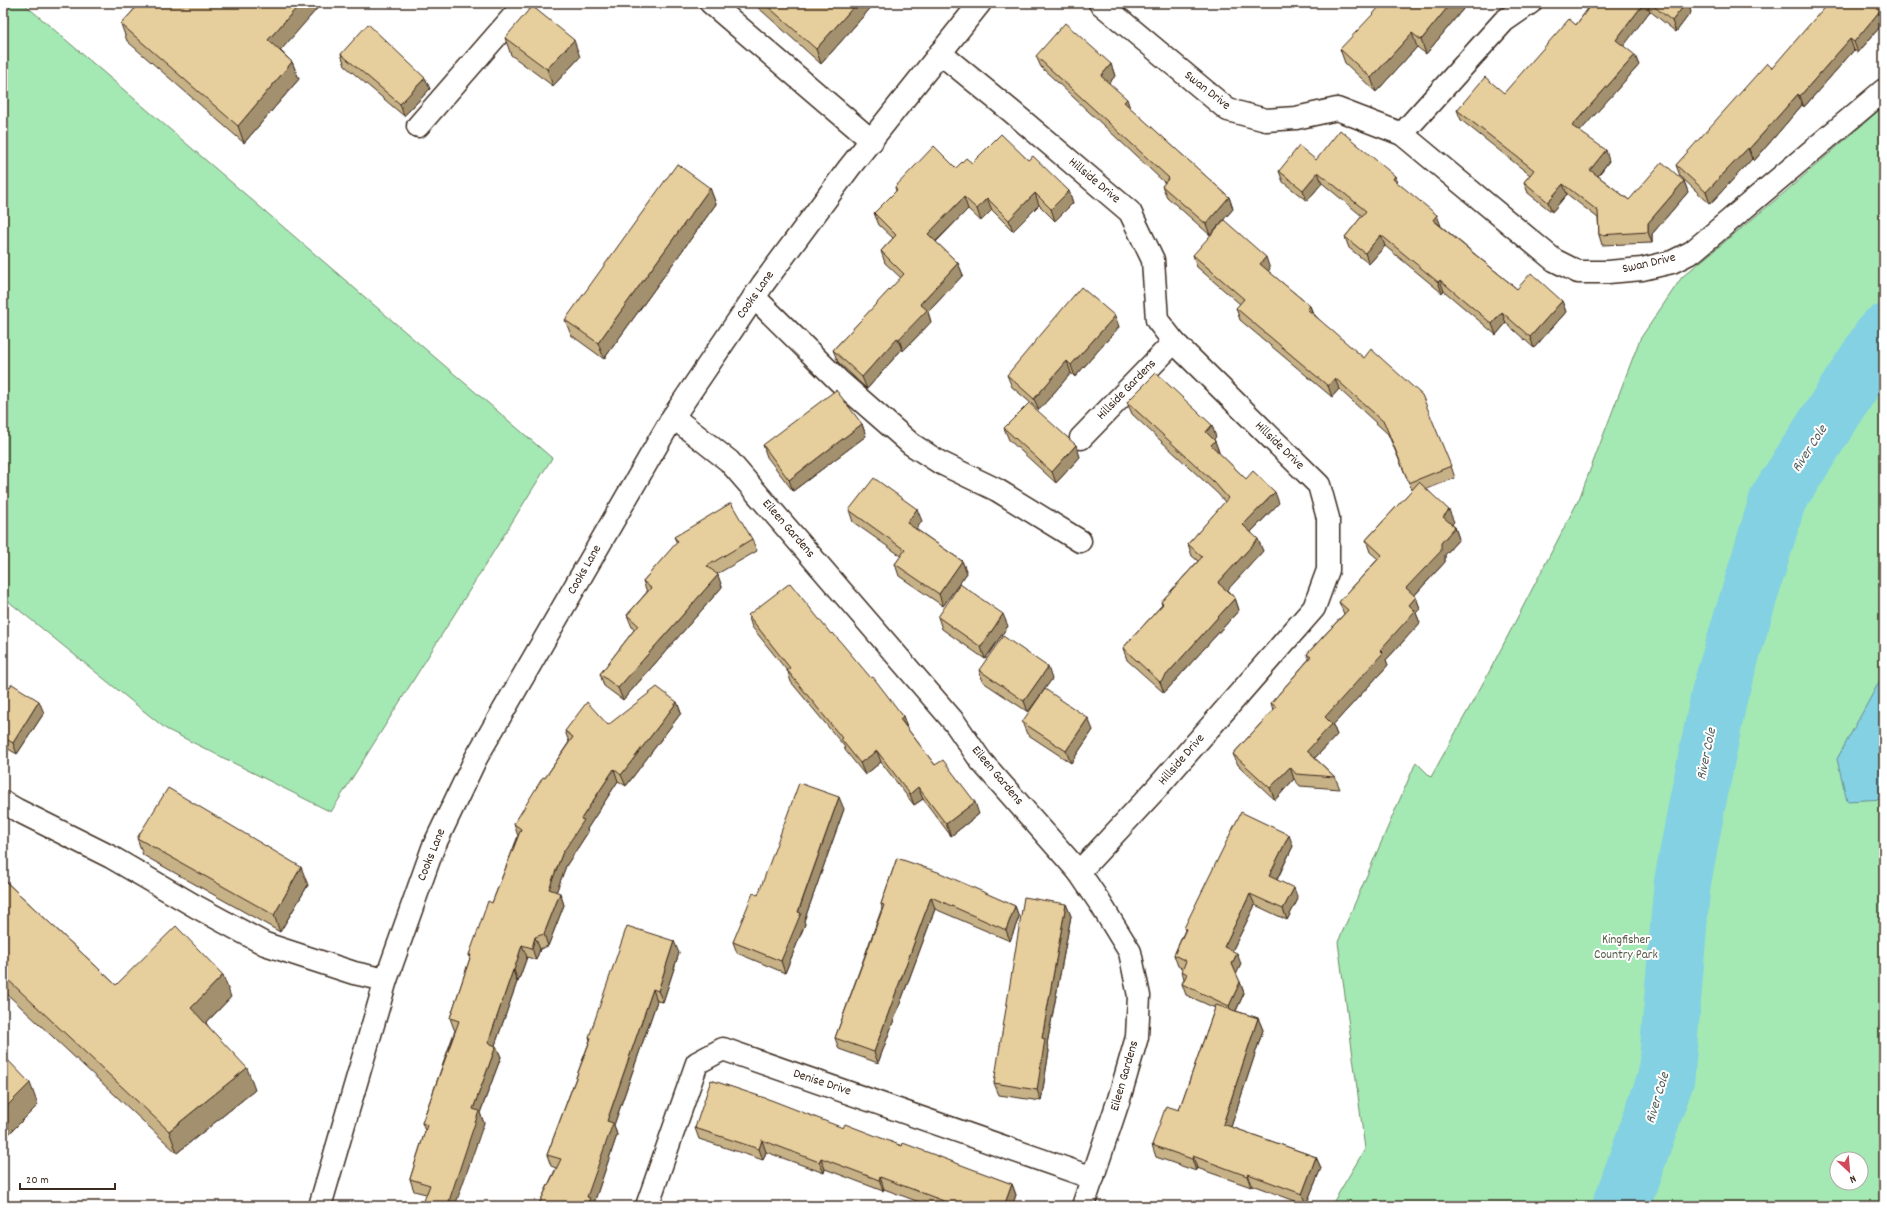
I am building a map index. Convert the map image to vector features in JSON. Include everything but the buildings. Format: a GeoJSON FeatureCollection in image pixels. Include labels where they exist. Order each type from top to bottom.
{"type":"FeatureCollection","features":[{"type":"Feature","properties":{"kind":"street"},"geometry":{"type":"LineString","coordinates":[[418,126],[525,3]]}},
{"type":"Feature","properties":{"kind":"street"},"geometry":{"type":"LineString","coordinates":[[711,3],[872,141]]}},
{"type":"Feature","properties":{"kind":"street","name":"Cooks Lane"},"geometry":{"type":"LineString","coordinates":[[320,1206],[386,980],[433,848],[476,758],[673,417],[754,297],[849,168],[872,141],[980,3]]}},
{"type":"Feature","properties":{"kind":"street","name":"Swan Drive"},"geometry":{"type":"LineString","coordinates":[[1100,3],[1228,110],[1266,120],[1296,118],[1337,109],[1402,134],[1554,260],[1578,272],[1608,272],[1642,269],[1672,262],[1692,252],[1884,90]]}},
{"type":"Feature","properties":{"kind":"street"},"geometry":{"type":"LineString","coordinates":[[1402,134],[1504,21],[1530,3]]}},
{"type":"Feature","properties":{"kind":"street","name":"Hillside Drive"},"geometry":{"type":"LineString","coordinates":[[940,53],[1130,212],[1153,260],[1157,320],[1174,342],[1319,485],[1328,518],[1328,570],[1314,608],[1156,790],[1079,872]]}},
{"type":"Feature","properties":{"kind":"street"},"geometry":{"type":"LineString","coordinates":[[754,297],[839,381],[911,444],[939,462],[997,490],[1080,540]]}},
{"type":"Feature","properties":{"kind":"street","name":"Hillside Gardens"},"geometry":{"type":"LineString","coordinates":[[1081,438],[1174,342]]}},
{"type":"Feature","properties":{"kind":"street","name":"Eileen Gardens"},"geometry":{"type":"LineString","coordinates":[[673,417],[729,460],[955,723],[981,761],[1079,872],[1130,952],[1139,996],[1137,1037],[1119,1099],[1083,1206]]}},
{"type":"Feature","properties":{"kind":"street"},"geometry":{"type":"LineString","coordinates":[[3,802],[111,858],[265,944],[354,973],[386,980]]}},
{"type":"Feature","properties":{"kind":"street","name":"Denise Drive"},"geometry":{"type":"LineString","coordinates":[[647,1206],[697,1063],[723,1049],[1093,1178]]}},
{"type":"Feature","properties":{"kind":"green space"},"geometry":{"type":"Polygon","coordinates":[[[3,3],[23,3],[552,458],[331,812],[166,729],[3,597],[3,3]]]}},
{"type":"Feature","properties":{"kind":"green space","name":"Kingfisher Country Park"},"geometry":{"type":"Polygon","coordinates":[[[1884,106],[1884,1206],[1331,1206],[1365,1149],[1338,942],[1416,762],[1431,777],[1488,674],[1579,499],[1640,339],[1682,277],[1785,192],[1884,106]]]}},
{"type":"Feature","properties":{"kind":"water"},"geometry":{"type":"Polygon","coordinates":[[[1884,673],[1884,799],[1847,801],[1837,759],[1884,673]]]}},
{"type":"Feature","properties":{"kind":"waterway","name":"River Cole"},"geometry":{"type":"LineString","coordinates":[[1621,1206],[1666,1078],[1682,885],[1697,805],[1720,692],[1778,499],[1884,333]]}}]}
